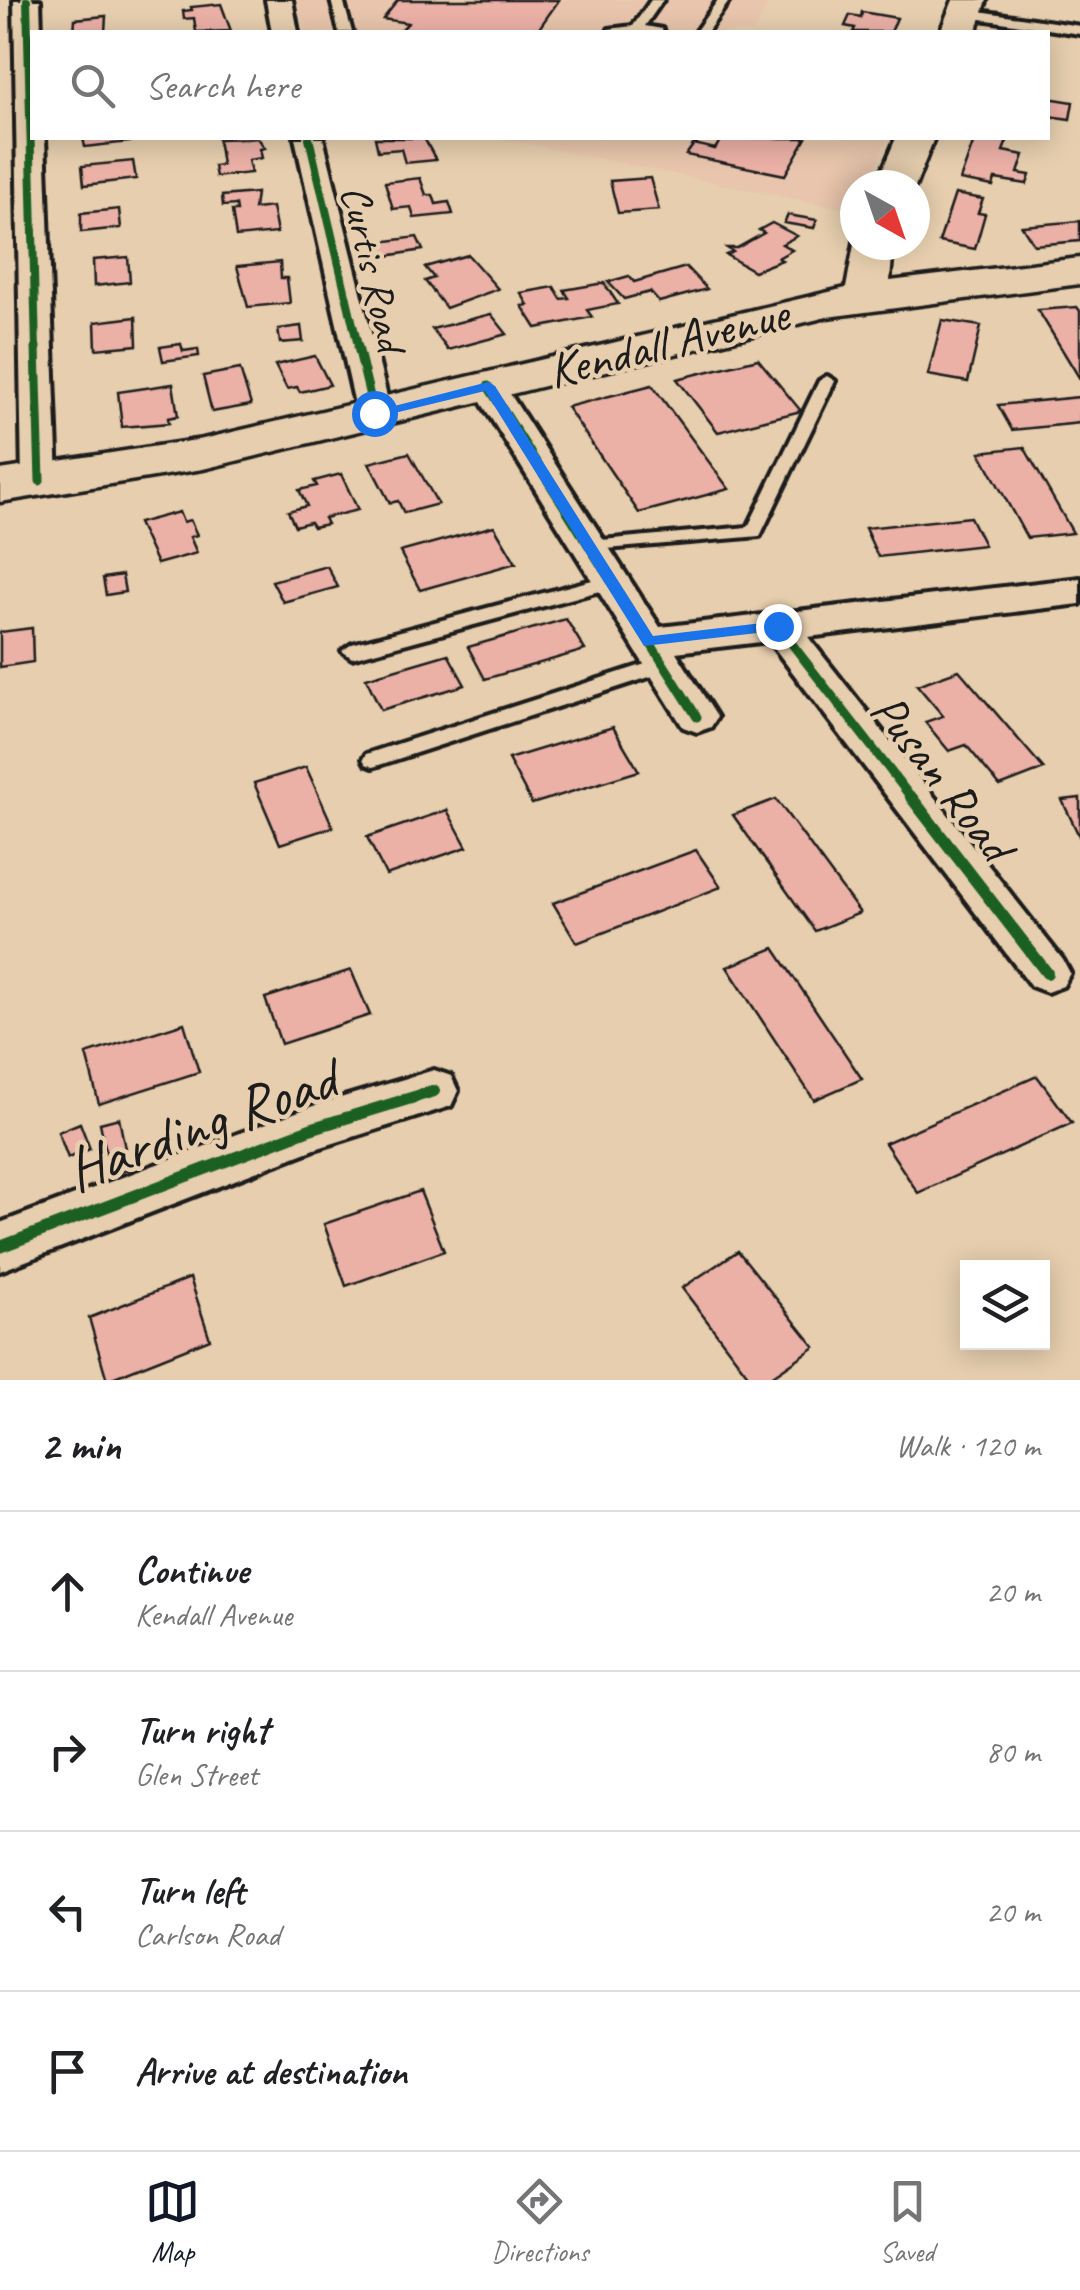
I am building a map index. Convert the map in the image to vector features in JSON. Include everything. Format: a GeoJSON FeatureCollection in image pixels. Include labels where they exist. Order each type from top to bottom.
{"type":"FeatureCollection","features":[{"type":"Feature","properties":{"kind":"main road"},"geometry":{"type":"LineString","coordinates":[[902,170],[914,140]]}},
{"type":"Feature","properties":{"kind":"main road"},"geometry":{"type":"LineString","coordinates":[[868,296],[871,260]]}},
{"type":"Feature","properties":{"kind":"main road","name":"Kendall Avenue"},"geometry":{"type":"LineString","coordinates":[[20,484],[203,454],[868,296],[1080,271]]}},
{"type":"Feature","properties":{"kind":"street"},"geometry":{"type":"LineString","coordinates":[[279,0],[285,30]]}},
{"type":"Feature","properties":{"kind":"street"},"geometry":{"type":"LineString","coordinates":[[18,19],[32,164],[20,484]]}},
{"type":"Feature","properties":{"kind":"street","name":"Curtis Road"},"geometry":{"type":"LineString","coordinates":[[309,140],[374,413]]}},
{"type":"Feature","properties":{"kind":"street"},"geometry":{"type":"LineString","coordinates":[[0,166],[32,164]]}},
{"type":"Feature","properties":{"kind":"street"},"geometry":{"type":"LineString","coordinates":[[488,386],[697,717]]}},
{"type":"Feature","properties":{"kind":"street"},"geometry":{"type":"LineString","coordinates":[[657,654],[778,626],[1080,590]]}},
{"type":"Feature","properties":{"kind":"street","name":"Pusan Road"},"geometry":{"type":"LineString","coordinates":[[778,626],[1047,973]]}},
{"type":"Feature","properties":{"kind":"street","name":"Harding Road"},"geometry":{"type":"LineString","coordinates":[[0,1246],[310,1129],[434,1091]]}},
{"type":"Feature","properties":{"kind":"lane"},"geometry":{"type":"LineString","coordinates":[[337,0],[345,30]]}},
{"type":"Feature","properties":{"kind":"lane"},"geometry":{"type":"LineString","coordinates":[[636,28],[657,0]]}},
{"type":"Feature","properties":{"kind":"lane"},"geometry":{"type":"LineString","coordinates":[[702,30],[724,0]]}},
{"type":"Feature","properties":{"kind":"lane"},"geometry":{"type":"LineString","coordinates":[[965,15],[1080,30]]}},
{"type":"Feature","properties":{"kind":"lane"},"geometry":{"type":"LineString","coordinates":[[625,30],[646,30]]}},
{"type":"Feature","properties":{"kind":"lane"},"geometry":{"type":"LineString","coordinates":[[590,547],[754,532],[827,380]]}},
{"type":"Feature","properties":{"kind":"lane"},"geometry":{"type":"LineString","coordinates":[[352,651],[612,581]]}},
{"type":"Feature","properties":{"kind":"lane"},"geometry":{"type":"LineString","coordinates":[[373,759],[657,654]]}},
{"type":"Feature","properties":{"kind":"shaded area"},"geometry":{"type":"Polygon","coordinates":[[[296,0],[770,0],[755,30],[304,30],[296,0]]]}},
{"type":"Feature","properties":{"kind":"shaded area"},"geometry":{"type":"Polygon","coordinates":[[[508,140],[886,140],[874,170],[840,170],[840,208],[508,140]]]}},
{"type":"Feature","properties":{"kind":"building"},"geometry":{"type":"Polygon","coordinates":[[[398,0],[559,0],[538,30],[401,30],[408,23],[383,19],[398,0]]]}},
{"type":"Feature","properties":{"kind":"building"},"geometry":{"type":"Polygon","coordinates":[[[221,4],[231,30],[196,30],[194,18],[184,19],[183,11],[192,10],[191,7],[221,4]]]}},
{"type":"Feature","properties":{"kind":"building"},"geometry":{"type":"Polygon","coordinates":[[[862,12],[897,18],[892,30],[854,30],[845,26],[850,15],[861,17],[862,12]]]}},
{"type":"Feature","properties":{"kind":"building"},"geometry":{"type":"Polygon","coordinates":[[[106,16],[105,30],[74,30],[75,19],[106,16]]]}},
{"type":"Feature","properties":{"kind":"building"},"geometry":{"type":"Polygon","coordinates":[[[1050,98],[1073,102],[1070,119],[1050,116],[1050,98]]]}},
{"type":"Feature","properties":{"kind":"building"},"geometry":{"type":"Polygon","coordinates":[[[83,140],[130,142],[85,147],[83,140]]]}},
{"type":"Feature","properties":{"kind":"building"},"geometry":{"type":"Polygon","coordinates":[[[218,140],[259,140],[265,148],[260,149],[262,158],[248,160],[251,173],[216,177],[214,166],[222,165],[218,140]]]}},
{"type":"Feature","properties":{"kind":"building"},"geometry":{"type":"Polygon","coordinates":[[[375,140],[425,140],[436,160],[405,163],[401,149],[378,151],[375,140]]]}},
{"type":"Feature","properties":{"kind":"building"},"geometry":{"type":"Polygon","coordinates":[[[721,140],[805,140],[785,175],[686,155],[694,144],[715,149],[721,140]]]}},
{"type":"Feature","properties":{"kind":"building"},"geometry":{"type":"Polygon","coordinates":[[[974,140],[1007,141],[1003,151],[1024,155],[1018,173],[1030,175],[1027,184],[995,179],[993,186],[960,180],[974,140]]]}},
{"type":"Feature","properties":{"kind":"building"},"geometry":{"type":"Polygon","coordinates":[[[133,161],[136,179],[84,185],[82,166],[133,161]]]}},
{"type":"Feature","properties":{"kind":"building"},"geometry":{"type":"Polygon","coordinates":[[[420,178],[426,195],[433,195],[436,204],[449,202],[453,214],[414,218],[411,207],[393,209],[385,182],[420,178]]]}},
{"type":"Feature","properties":{"kind":"building"},"geometry":{"type":"Polygon","coordinates":[[[650,178],[659,210],[618,213],[610,181],[650,178]]]}},
{"type":"Feature","properties":{"kind":"building"},"geometry":{"type":"Polygon","coordinates":[[[256,193],[254,209],[272,207],[277,233],[236,237],[232,211],[237,211],[236,205],[223,206],[222,196],[256,193]]]}},
{"type":"Feature","properties":{"kind":"building"},"geometry":{"type":"Polygon","coordinates":[[[955,194],[983,199],[978,213],[985,214],[975,249],[939,242],[955,194]]]}},
{"type":"Feature","properties":{"kind":"building"},"geometry":{"type":"Polygon","coordinates":[[[119,209],[121,228],[81,232],[81,213],[119,209]]]}},
{"type":"Feature","properties":{"kind":"building"},"geometry":{"type":"Polygon","coordinates":[[[788,215],[817,220],[814,228],[784,223],[788,215]]]}},
{"type":"Feature","properties":{"kind":"building"},"geometry":{"type":"Polygon","coordinates":[[[1080,221],[1080,241],[1034,245],[1022,226],[1080,221]]]}},
{"type":"Feature","properties":{"kind":"building"},"geometry":{"type":"Polygon","coordinates":[[[772,223],[797,236],[782,244],[792,250],[778,258],[782,260],[754,271],[726,255],[733,252],[727,248],[737,248],[764,233],[759,230],[772,223]]]}},
{"type":"Feature","properties":{"kind":"building"},"geometry":{"type":"Polygon","coordinates":[[[417,237],[423,250],[386,256],[380,242],[417,237]]]}},
{"type":"Feature","properties":{"kind":"building"},"geometry":{"type":"Polygon","coordinates":[[[468,255],[498,289],[446,308],[425,281],[434,278],[425,267],[468,255]]]}},
{"type":"Feature","properties":{"kind":"building"},"geometry":{"type":"Polygon","coordinates":[[[128,257],[130,282],[94,286],[93,260],[128,257]]]}},
{"type":"Feature","properties":{"kind":"building"},"geometry":{"type":"Polygon","coordinates":[[[280,262],[281,278],[287,278],[290,303],[248,307],[237,266],[280,262]]]}},
{"type":"Feature","properties":{"kind":"building"},"geometry":{"type":"Polygon","coordinates":[[[686,267],[707,289],[659,302],[650,292],[624,299],[608,282],[629,276],[634,282],[686,267]]]}},
{"type":"Feature","properties":{"kind":"building"},"geometry":{"type":"Polygon","coordinates":[[[604,283],[618,304],[587,310],[592,317],[536,328],[522,306],[528,305],[521,293],[554,287],[561,299],[569,298],[564,290],[604,283]]]}},
{"type":"Feature","properties":{"kind":"building"},"geometry":{"type":"Polygon","coordinates":[[[1077,307],[1080,311],[1080,379],[1038,310],[1077,307]]]}},
{"type":"Feature","properties":{"kind":"building"},"geometry":{"type":"Polygon","coordinates":[[[491,314],[507,334],[448,350],[432,329],[491,314]]]}},
{"type":"Feature","properties":{"kind":"building"},"geometry":{"type":"Polygon","coordinates":[[[136,317],[137,345],[96,349],[95,322],[136,317]]]}},
{"type":"Feature","properties":{"kind":"building"},"geometry":{"type":"Polygon","coordinates":[[[942,320],[981,326],[968,382],[928,375],[942,320]]]}},
{"type":"Feature","properties":{"kind":"building"},"geometry":{"type":"Polygon","coordinates":[[[301,326],[303,341],[280,343],[278,329],[301,326]]]}},
{"type":"Feature","properties":{"kind":"building"},"geometry":{"type":"Polygon","coordinates":[[[181,344],[183,351],[198,349],[199,356],[163,361],[160,347],[181,344]]]}},
{"type":"Feature","properties":{"kind":"building"},"geometry":{"type":"Polygon","coordinates":[[[315,356],[330,385],[300,392],[297,387],[287,389],[275,365],[315,356]]]}},
{"type":"Feature","properties":{"kind":"building"},"geometry":{"type":"Polygon","coordinates":[[[758,359],[801,411],[718,432],[677,379],[758,359]]]}},
{"type":"Feature","properties":{"kind":"building"},"geometry":{"type":"Polygon","coordinates":[[[240,369],[251,405],[212,412],[203,376],[240,369]]]}},
{"type":"Feature","properties":{"kind":"building"},"geometry":{"type":"Polygon","coordinates":[[[173,384],[178,416],[168,418],[169,423],[122,427],[118,392],[173,384]]]}},
{"type":"Feature","properties":{"kind":"building"},"geometry":{"type":"Polygon","coordinates":[[[652,385],[729,489],[639,513],[567,407],[652,385]]]}},
{"type":"Feature","properties":{"kind":"building"},"geometry":{"type":"Polygon","coordinates":[[[1080,397],[1080,423],[1012,430],[998,405],[1080,397]]]}},
{"type":"Feature","properties":{"kind":"building"},"geometry":{"type":"Polygon","coordinates":[[[1024,447],[1073,533],[1027,538],[980,452],[1024,447]]]}},
{"type":"Feature","properties":{"kind":"building"},"geometry":{"type":"Polygon","coordinates":[[[409,453],[438,504],[404,513],[398,501],[390,503],[369,463],[409,453]]]}},
{"type":"Feature","properties":{"kind":"building"},"geometry":{"type":"Polygon","coordinates":[[[341,474],[358,510],[324,518],[327,524],[313,527],[310,522],[295,526],[288,511],[307,506],[299,490],[317,486],[314,481],[341,474]]]}},
{"type":"Feature","properties":{"kind":"building"},"geometry":{"type":"Polygon","coordinates":[[[179,512],[183,522],[190,520],[197,535],[190,537],[197,553],[157,564],[138,523],[179,512]]]}},
{"type":"Feature","properties":{"kind":"building"},"geometry":{"type":"Polygon","coordinates":[[[970,517],[984,545],[878,557],[865,528],[970,517]]]}},
{"type":"Feature","properties":{"kind":"building"},"geometry":{"type":"Polygon","coordinates":[[[494,526],[516,563],[420,590],[400,552],[494,526]]]}},
{"type":"Feature","properties":{"kind":"building"},"geometry":{"type":"Polygon","coordinates":[[[327,566],[338,587],[283,602],[272,581],[327,566]]]}},
{"type":"Feature","properties":{"kind":"building"},"geometry":{"type":"Polygon","coordinates":[[[122,575],[125,592],[106,595],[103,578],[122,575]]]}},
{"type":"Feature","properties":{"kind":"building"},"geometry":{"type":"Polygon","coordinates":[[[566,619],[585,650],[485,679],[468,647],[566,619]]]}},
{"type":"Feature","properties":{"kind":"building"},"geometry":{"type":"Polygon","coordinates":[[[32,628],[33,662],[0,667],[0,632],[32,628]]]}},
{"type":"Feature","properties":{"kind":"building"},"geometry":{"type":"Polygon","coordinates":[[[448,654],[465,685],[381,710],[366,678],[448,654]]]}},
{"type":"Feature","properties":{"kind":"building"},"geometry":{"type":"Polygon","coordinates":[[[959,670],[1044,769],[1000,786],[966,745],[949,751],[925,722],[943,716],[917,685],[959,670]]]}},
{"type":"Feature","properties":{"kind":"building"},"geometry":{"type":"Polygon","coordinates":[[[613,727],[639,771],[532,804],[508,759],[613,727]]]}},
{"type":"Feature","properties":{"kind":"building"},"geometry":{"type":"Polygon","coordinates":[[[306,767],[333,827],[280,844],[254,783],[306,767]]]}},
{"type":"Feature","properties":{"kind":"building"},"geometry":{"type":"Polygon","coordinates":[[[1080,798],[1080,838],[1062,800],[1080,798]]]}},
{"type":"Feature","properties":{"kind":"building"},"geometry":{"type":"Polygon","coordinates":[[[776,799],[860,913],[815,931],[733,815],[776,799]]]}},
{"type":"Feature","properties":{"kind":"building"},"geometry":{"type":"Polygon","coordinates":[[[447,810],[467,847],[386,875],[367,837],[447,810]]]}},
{"type":"Feature","properties":{"kind":"building"},"geometry":{"type":"Polygon","coordinates":[[[696,850],[721,887],[577,943],[553,903],[696,850]]]}},
{"type":"Feature","properties":{"kind":"building"},"geometry":{"type":"Polygon","coordinates":[[[774,948],[862,1079],[814,1100],[727,967],[774,948]]]}},
{"type":"Feature","properties":{"kind":"building"},"geometry":{"type":"Polygon","coordinates":[[[351,970],[370,1015],[281,1044],[265,998],[351,970]]]}},
{"type":"Feature","properties":{"kind":"building"},"geometry":{"type":"Polygon","coordinates":[[[184,1023],[199,1072],[99,1104],[86,1054],[184,1023]]]}},
{"type":"Feature","properties":{"kind":"building"},"geometry":{"type":"Polygon","coordinates":[[[1037,1076],[1072,1123],[918,1193],[885,1143],[1037,1076]]]}},
{"type":"Feature","properties":{"kind":"building"},"geometry":{"type":"Polygon","coordinates":[[[119,1118],[129,1169],[111,1175],[100,1123],[119,1118]]]}},
{"type":"Feature","properties":{"kind":"building"},"geometry":{"type":"Polygon","coordinates":[[[80,1123],[90,1149],[68,1158],[58,1132],[80,1123]]]}},
{"type":"Feature","properties":{"kind":"building"},"geometry":{"type":"Polygon","coordinates":[[[420,1191],[444,1251],[346,1286],[324,1224],[420,1191]]]}},
{"type":"Feature","properties":{"kind":"building"},"geometry":{"type":"Polygon","coordinates":[[[738,1251],[815,1347],[767,1380],[752,1380],[682,1288],[738,1251]]]}},
{"type":"Feature","properties":{"kind":"building"},"geometry":{"type":"Polygon","coordinates":[[[190,1278],[210,1339],[107,1380],[89,1318],[190,1278]]]}},
{"type":"Feature","properties":{"kind":"cycle path"},"geometry":{"type":"LineString","coordinates":[[27,0],[30,111]]}},
{"type":"Feature","properties":{"kind":"cycle path"},"geometry":{"type":"LineString","coordinates":[[31,140],[40,481]]}},
{"type":"Feature","properties":{"kind":"cycle path"},"geometry":{"type":"LineString","coordinates":[[309,140],[374,413]]}},
{"type":"Feature","properties":{"kind":"cycle path"},"geometry":{"type":"LineString","coordinates":[[488,386],[697,717]]}},
{"type":"Feature","properties":{"kind":"cycle path"},"geometry":{"type":"LineString","coordinates":[[778,626],[1047,973]]}},
{"type":"Feature","properties":{"kind":"cycle path"},"geometry":{"type":"LineString","coordinates":[[0,1247],[310,1129],[434,1091]]}},
{"type":"Feature","properties":{"kind":"route"},"geometry":{"type":"LineString","coordinates":[[374,413],[488,386],[649,642],[778,626]]}}]}
